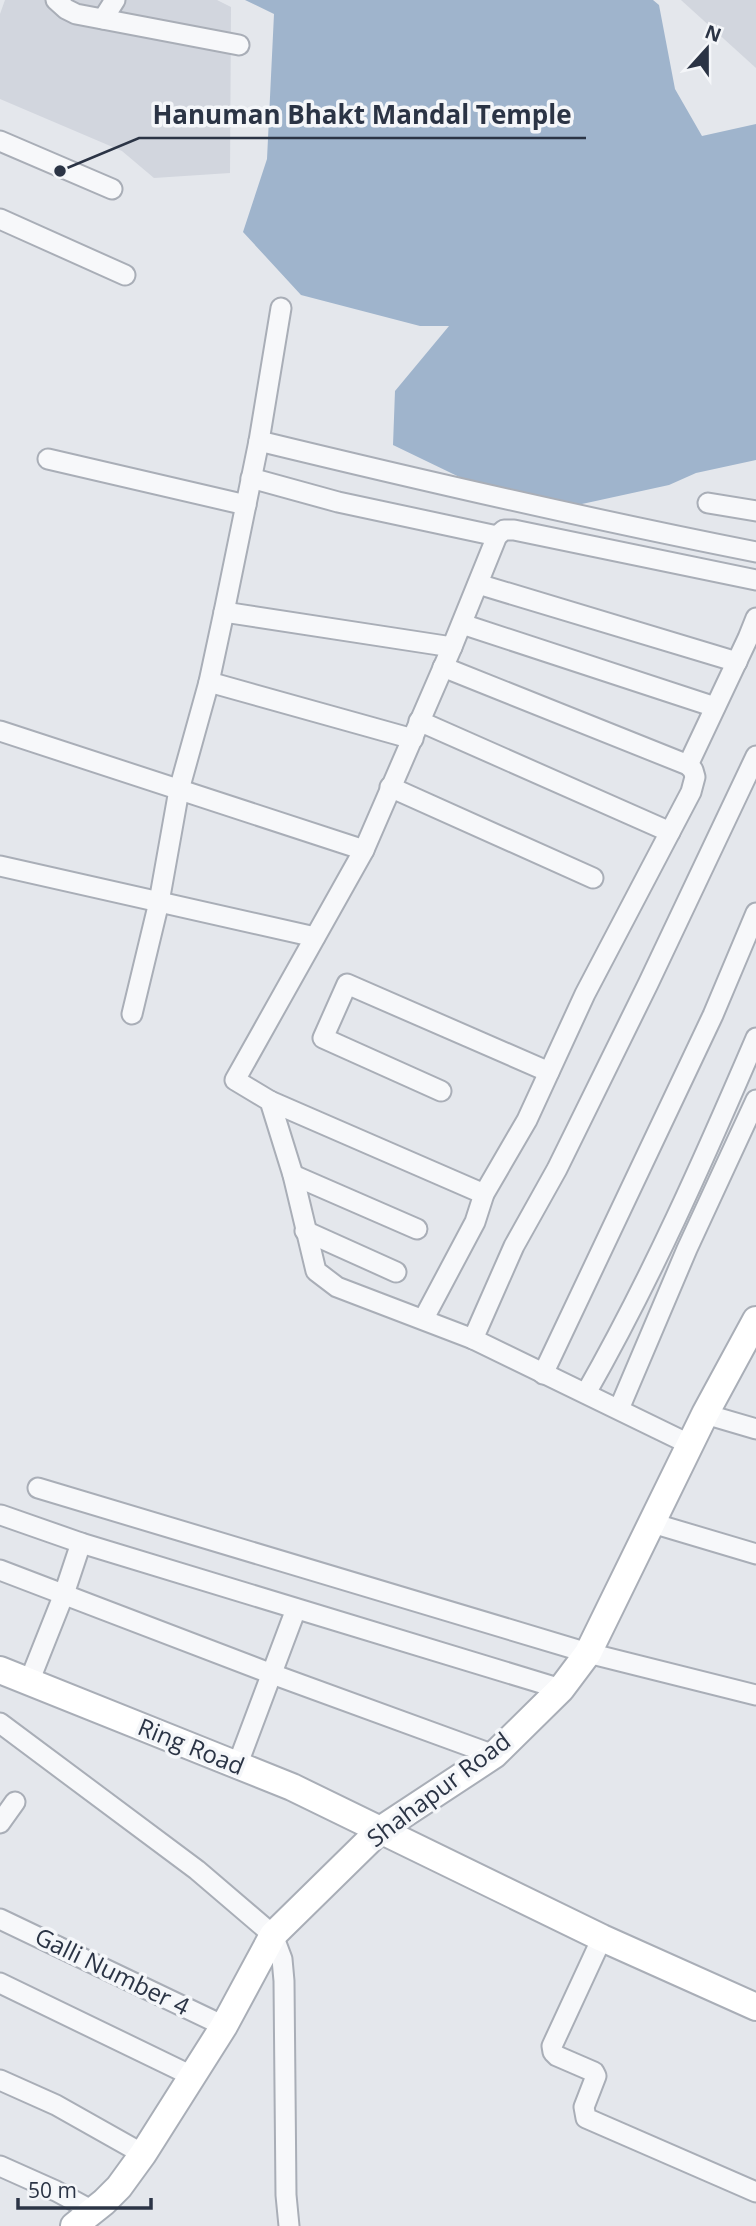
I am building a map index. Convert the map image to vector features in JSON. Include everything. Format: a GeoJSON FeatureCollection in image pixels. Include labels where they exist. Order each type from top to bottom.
{"type":"FeatureCollection","features":[{"type":"Feature","properties":{"kind":"main road","name":"Shahapur Road"},"geometry":{"type":"LineString","coordinates":[[84,2219],[119,2187],[143,2154],[224,2026],[273,1935],[380,1830],[494,1755],[561,1689],[588,1653],[705,1414],[756,1320]]}},
{"type":"Feature","properties":{"kind":"main road","name":"Ring Road"},"geometry":{"type":"LineString","coordinates":[[0,1670],[292,1787],[603,1938],[756,2007]]}},
{"type":"Feature","properties":{"kind":"street"},"geometry":{"type":"LineString","coordinates":[[56,0],[65,9],[76,14],[239,45]]}},
{"type":"Feature","properties":{"kind":"street"},"geometry":{"type":"LineString","coordinates":[[103,19],[115,0]]}},
{"type":"Feature","properties":{"kind":"street"},"geometry":{"type":"LineString","coordinates":[[0,141],[112,189]]}},
{"type":"Feature","properties":{"kind":"street"},"geometry":{"type":"LineString","coordinates":[[0,219],[125,275]]}},
{"type":"Feature","properties":{"kind":"street"},"geometry":{"type":"LineString","coordinates":[[132,1014],[159,902],[179,790],[209,681],[224,612],[259,441],[281,308]]}},
{"type":"Feature","properties":{"kind":"street"},"geometry":{"type":"LineString","coordinates":[[259,441],[454,488],[756,552]]}},
{"type":"Feature","properties":{"kind":"street"},"geometry":{"type":"LineString","coordinates":[[48,458],[246,505]]}},
{"type":"Feature","properties":{"kind":"street"},"geometry":{"type":"LineString","coordinates":[[251,478],[338,502],[497,536]]}},
{"type":"Feature","properties":{"kind":"street"},"geometry":{"type":"LineString","coordinates":[[708,503],[756,511]]}},
{"type":"Feature","properties":{"kind":"street"},"geometry":{"type":"LineString","coordinates":[[484,1194],[270,1101],[235,1080],[364,850],[453,647],[497,536],[504,530],[514,530],[756,580]]}},
{"type":"Feature","properties":{"kind":"street"},"geometry":{"type":"LineString","coordinates":[[478,584],[737,662]]}},
{"type":"Feature","properties":{"kind":"street"},"geometry":{"type":"LineString","coordinates":[[224,612],[453,647]]}},
{"type":"Feature","properties":{"kind":"street"},"geometry":{"type":"LineString","coordinates":[[688,765],[756,618]]}},
{"type":"Feature","properties":{"kind":"street"},"geometry":{"type":"LineString","coordinates":[[462,624],[715,707]]}},
{"type":"Feature","properties":{"kind":"street"},"geometry":{"type":"LineString","coordinates":[[424,1318],[475,1222],[484,1194],[527,1120],[585,994],[691,792],[695,777],[688,765],[443,667]]}},
{"type":"Feature","properties":{"kind":"street"},"geometry":{"type":"LineString","coordinates":[[209,681],[416,730],[670,832]]}},
{"type":"Feature","properties":{"kind":"street"},"geometry":{"type":"LineString","coordinates":[[0,731],[364,850]]}},
{"type":"Feature","properties":{"kind":"street"},"geometry":{"type":"LineString","coordinates":[[473,1339],[514,1246],[556,1169],[648,984],[756,756]]}},
{"type":"Feature","properties":{"kind":"street"},"geometry":{"type":"LineString","coordinates":[[390,787],[593,878]]}},
{"type":"Feature","properties":{"kind":"street"},"geometry":{"type":"LineString","coordinates":[[0,866],[315,937]]}},
{"type":"Feature","properties":{"kind":"street"},"geometry":{"type":"LineString","coordinates":[[543,1374],[707,1028],[756,913]]}},
{"type":"Feature","properties":{"kind":"street"},"geometry":{"type":"LineString","coordinates":[[440,1091],[323,1038],[347,984],[549,1072]]}},
{"type":"Feature","properties":{"kind":"street"},"geometry":{"type":"LineString","coordinates":[[586,1393],[647,1280],[756,1038]]}},
{"type":"Feature","properties":{"kind":"street"},"geometry":{"type":"LineString","coordinates":[[619,1409],[687,1249],[756,1100]]}},
{"type":"Feature","properties":{"kind":"street"},"geometry":{"type":"LineString","coordinates":[[270,1101],[293,1175],[316,1271],[337,1287],[424,1318],[473,1339],[691,1445]]}},
{"type":"Feature","properties":{"kind":"street"},"geometry":{"type":"LineString","coordinates":[[293,1175],[417,1229]]}},
{"type":"Feature","properties":{"kind":"street"},"geometry":{"type":"LineString","coordinates":[[305,1231],[397,1272]]}},
{"type":"Feature","properties":{"kind":"street"},"geometry":{"type":"LineString","coordinates":[[705,1414],[756,1429]]}},
{"type":"Feature","properties":{"kind":"street"},"geometry":{"type":"LineString","coordinates":[[38,1489],[588,1653],[756,1695]]}},
{"type":"Feature","properties":{"kind":"street"},"geometry":{"type":"LineString","coordinates":[[1,1515],[81,1543],[561,1689]]}},
{"type":"Feature","properties":{"kind":"street"},"geometry":{"type":"LineString","coordinates":[[652,1523],[756,1554]]}},
{"type":"Feature","properties":{"kind":"street"},"geometry":{"type":"LineString","coordinates":[[29,1682],[81,1543]]}},
{"type":"Feature","properties":{"kind":"street"},"geometry":{"type":"LineString","coordinates":[[0,1570],[494,1755]]}},
{"type":"Feature","properties":{"kind":"street"},"geometry":{"type":"LineString","coordinates":[[237,1766],[296,1609]]}},
{"type":"Feature","properties":{"kind":"street"},"geometry":{"type":"LineString","coordinates":[[0,1723],[197,1870],[273,1935],[282,1959],[284,1981],[286,2195],[289,2226]]}},
{"type":"Feature","properties":{"kind":"street"},"geometry":{"type":"LineString","coordinates":[[0,1823],[15,1802]]}},
{"type":"Feature","properties":{"kind":"street","name":"Galli Number 4"},"geometry":{"type":"LineString","coordinates":[[0,1919],[224,2026]]}},
{"type":"Feature","properties":{"kind":"street"},"geometry":{"type":"LineString","coordinates":[[603,1938],[552,2046],[557,2056],[594,2072],[596,2076],[584,2107],[586,2118],[756,2192]]}},
{"type":"Feature","properties":{"kind":"street"},"geometry":{"type":"LineString","coordinates":[[0,1983],[192,2076]]}},
{"type":"Feature","properties":{"kind":"street"},"geometry":{"type":"LineString","coordinates":[[0,2080],[56,2105],[143,2154]]}},
{"type":"Feature","properties":{"kind":"street"},"geometry":{"type":"LineString","coordinates":[[0,2166],[56,2191],[84,2219]]}},
{"type":"Feature","properties":{"kind":"shaded area"},"geometry":{"type":"Polygon","coordinates":[[[5,0],[217,0],[231,7],[230,173],[154,178],[122,151],[0,99],[0,14],[5,0]]]}},
{"type":"Feature","properties":{"kind":"shaded area"},"geometry":{"type":"Polygon","coordinates":[[[681,0],[756,0],[756,68],[681,0]]]}},
{"type":"Feature","properties":{"kind":"water"},"geometry":{"type":"Polygon","coordinates":[[[245,0],[653,0],[659,5],[675,89],[702,136],[756,124],[756,460],[696,473],[669,485],[559,509],[478,486],[393,445],[395,391],[449,326],[420,326],[301,295],[243,232],[267,159],[274,14],[245,0]]]}},
{"type":"Feature","properties":{"kind":"place","name":"Hanuman Bhakt Mandal Temple"},"geometry":{"type":"Point","coordinates":[60,171]}}]}
